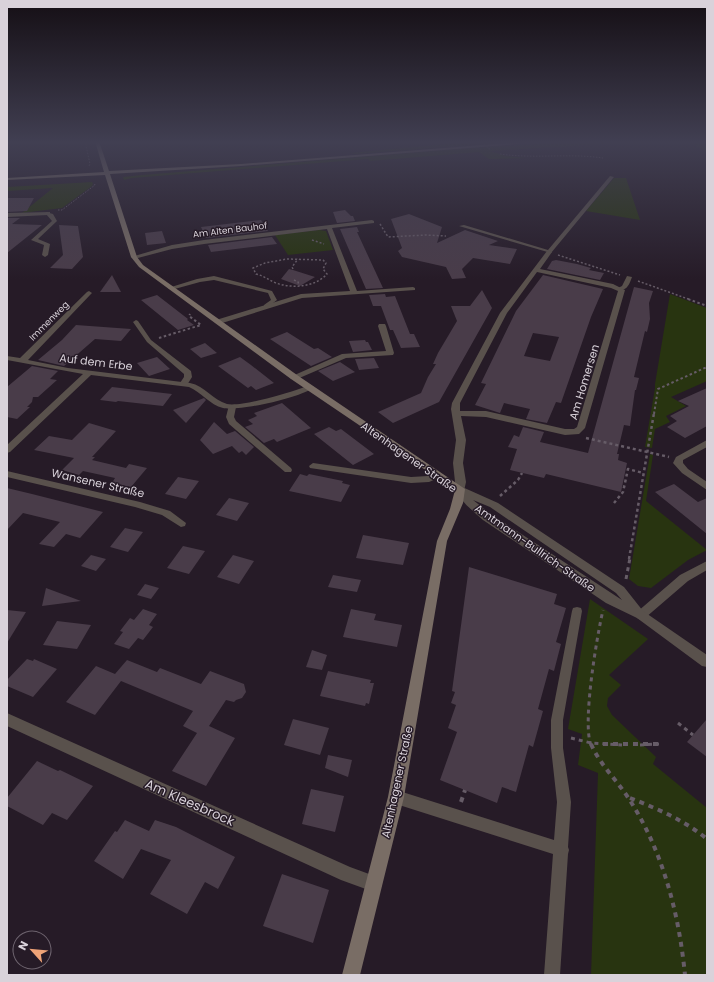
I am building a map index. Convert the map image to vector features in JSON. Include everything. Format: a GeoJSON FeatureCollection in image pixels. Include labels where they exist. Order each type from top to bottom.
{"type":"FeatureCollection","features":[{"type":"Feature","properties":{"kind":"main road","name":"Altenhagener Straße"},"geometry":{"type":"LineString","coordinates":[[112,187],[134,258],[143,268],[294,377],[460,489],[459,504],[442,541],[396,797],[351,975]]}},
{"type":"Feature","properties":{"kind":"street"},"geometry":{"type":"LineString","coordinates":[[7,214],[48,213]]}},
{"type":"Feature","properties":{"kind":"street","name":"Am Alten Bauhof"},"geometry":{"type":"LineString","coordinates":[[134,258],[190,244],[372,222]]}},
{"type":"Feature","properties":{"kind":"street"},"geometry":{"type":"LineString","coordinates":[[329,227],[354,292]]}},
{"type":"Feature","properties":{"kind":"street"},"geometry":{"type":"LineString","coordinates":[[460,489],[458,463],[461,440],[456,413],[456,403],[500,320],[549,252]]}},
{"type":"Feature","properties":{"kind":"street"},"geometry":{"type":"LineString","coordinates":[[535,270],[620,289]]}},
{"type":"Feature","properties":{"kind":"street"},"geometry":{"type":"LineString","coordinates":[[219,322],[301,296],[413,289]]}},
{"type":"Feature","properties":{"kind":"street","name":"Am Homersen"},"geometry":{"type":"LineString","coordinates":[[456,413],[486,414],[565,432],[576,432],[583,425],[622,292],[620,289]]}},
{"type":"Feature","properties":{"kind":"street","name":"Immenweg"},"geometry":{"type":"LineString","coordinates":[[22,361],[89,293]]}},
{"type":"Feature","properties":{"kind":"street"},"geometry":{"type":"LineString","coordinates":[[294,377],[345,356],[390,353],[382,326]]}},
{"type":"Feature","properties":{"kind":"street","name":"Auf dem Erbe"},"geometry":{"type":"LineString","coordinates":[[7,358],[90,372],[184,383],[200,388],[220,404],[232,407]]}},
{"type":"Feature","properties":{"kind":"street"},"geometry":{"type":"LineString","coordinates":[[7,450],[90,372]]}},
{"type":"Feature","properties":{"kind":"street"},"geometry":{"type":"LineString","coordinates":[[232,407],[302,391],[310,387]]}},
{"type":"Feature","properties":{"kind":"street"},"geometry":{"type":"LineString","coordinates":[[707,443],[679,459],[678,464],[707,487]]}},
{"type":"Feature","properties":{"kind":"street","name":"Wansener Straße"},"geometry":{"type":"LineString","coordinates":[[7,474],[142,505],[166,513],[181,522]]}},
{"type":"Feature","properties":{"kind":"street","name":"Amtmann-Bullrich-Straße"},"geometry":{"type":"LineString","coordinates":[[460,489],[494,505],[620,590],[641,615]]}},
{"type":"Feature","properties":{"kind":"street","name":"Amtmann-Bullrich-Straße"},"geometry":{"type":"LineString","coordinates":[[460,489],[471,504],[487,517],[610,600],[641,615],[707,662]]}},
{"type":"Feature","properties":{"kind":"street"},"geometry":{"type":"LineString","coordinates":[[641,615],[684,578],[707,565]]}},
{"type":"Feature","properties":{"kind":"street","name":"Am Kleesbrock"},"geometry":{"type":"LineString","coordinates":[[7,719],[346,874],[374,884]]}},
{"type":"Feature","properties":{"kind":"lane"},"geometry":{"type":"LineString","coordinates":[[462,226],[549,252],[604,187]]}},
{"type":"Feature","properties":{"kind":"lane"},"geometry":{"type":"LineString","coordinates":[[45,255],[47,244],[34,240],[55,222],[48,213]]}},
{"type":"Feature","properties":{"kind":"lane","name":"Am Homersen"},"geometry":{"type":"LineString","coordinates":[[620,289],[626,287],[629,277]]}},
{"type":"Feature","properties":{"kind":"lane"},"geometry":{"type":"LineString","coordinates":[[171,288],[199,280],[218,279],[270,292],[274,300],[266,306]]}},
{"type":"Feature","properties":{"kind":"lane"},"geometry":{"type":"LineString","coordinates":[[136,322],[148,340],[188,373],[188,377],[184,383]]}},
{"type":"Feature","properties":{"kind":"lane"},"geometry":{"type":"LineString","coordinates":[[232,407],[230,417],[232,422],[288,470]]}},
{"type":"Feature","properties":{"kind":"lane"},"geometry":{"type":"LineString","coordinates":[[313,466],[412,480],[429,479],[438,475]]}},
{"type":"Feature","properties":{"kind":"lane"},"geometry":{"type":"LineString","coordinates":[[552,975],[562,850],[564,802],[558,765],[557,733],[560,703],[577,611]]}},
{"type":"Feature","properties":{"kind":"lane"},"geometry":{"type":"LineString","coordinates":[[396,797],[562,850]]}},
{"type":"Feature","properties":{"kind":"path"},"geometry":{"type":"LineString","coordinates":[[48,213],[62,210],[93,187]]}},
{"type":"Feature","properties":{"kind":"path"},"geometry":{"type":"LineString","coordinates":[[380,224],[388,237],[426,235],[446,236]]}},
{"type":"Feature","properties":{"kind":"path"},"geometry":{"type":"LineString","coordinates":[[293,269],[292,267],[298,259]]}},
{"type":"Feature","properties":{"kind":"path"},"geometry":{"type":"LineString","coordinates":[[298,259],[320,260],[324,262],[325,264],[323,269],[327,274],[318,281],[299,286],[276,283],[268,278],[256,274],[253,268],[265,262],[298,259]]}},
{"type":"Feature","properties":{"kind":"path"},"geometry":{"type":"LineString","coordinates":[[294,280],[298,282],[299,286]]}},
{"type":"Feature","properties":{"kind":"path"},"geometry":{"type":"LineString","coordinates":[[148,340],[167,336],[201,325],[189,316],[190,314],[186,310]]}},
{"type":"Feature","properties":{"kind":"path"},"geometry":{"type":"LineString","coordinates":[[620,590],[625,583],[646,452],[658,389],[707,367]]}},
{"type":"Feature","properties":{"kind":"path"},"geometry":{"type":"LineString","coordinates":[[576,432],[584,437],[679,459]]}},
{"type":"Feature","properties":{"kind":"path"},"geometry":{"type":"LineString","coordinates":[[614,503],[623,492],[628,469],[643,473]]}},
{"type":"Feature","properties":{"kind":"path"},"geometry":{"type":"LineString","coordinates":[[494,505],[504,491],[520,480],[522,473]]}},
{"type":"Feature","properties":{"kind":"path"},"geometry":{"type":"LineString","coordinates":[[610,600],[602,612],[597,638],[588,719],[590,742],[596,756],[629,798],[647,830],[665,874],[682,945],[685,975]]}},
{"type":"Feature","properties":{"kind":"path"},"geometry":{"type":"LineString","coordinates":[[678,723],[693,734]]}},
{"type":"Feature","properties":{"kind":"path"},"geometry":{"type":"LineString","coordinates":[[557,733],[581,741],[590,742],[638,746],[659,744]]}},
{"type":"Feature","properties":{"kind":"path"},"geometry":{"type":"LineString","coordinates":[[629,798],[651,806],[694,828],[707,839]]}},
{"type":"Feature","properties":{"kind":"green space"},"geometry":{"type":"Polygon","coordinates":[[[7,187],[91,187],[62,208],[22,213],[53,188],[7,191],[7,187]]]}},
{"type":"Feature","properties":{"kind":"green space"},"geometry":{"type":"Polygon","coordinates":[[[607,187],[629,187],[640,220],[586,211],[607,187]]]}},
{"type":"Feature","properties":{"kind":"green space"},"geometry":{"type":"Polygon","coordinates":[[[319,230],[326,231],[333,250],[288,255],[275,235],[319,230]]]}},
{"type":"Feature","properties":{"kind":"green space"},"geometry":{"type":"Polygon","coordinates":[[[670,294],[707,308],[707,381],[671,397],[686,406],[666,416],[670,422],[655,429],[652,448],[645,447],[670,294]]]}},
{"type":"Feature","properties":{"kind":"green space"},"geometry":{"type":"Polygon","coordinates":[[[650,454],[653,455],[646,501],[707,550],[688,560],[651,588],[638,586],[629,579],[650,454]]]}},
{"type":"Feature","properties":{"kind":"green space"},"geometry":{"type":"Polygon","coordinates":[[[590,599],[648,639],[609,675],[621,685],[608,698],[607,706],[612,715],[656,757],[653,764],[707,808],[707,975],[591,975],[598,773],[578,765],[582,734],[568,729],[590,599]]]}},
{"type":"Feature","properties":{"kind":"building"},"geometry":{"type":"Polygon","coordinates":[[[7,198],[34,198],[27,211],[7,212],[7,198]]]}},
{"type":"Feature","properties":{"kind":"building"},"geometry":{"type":"Polygon","coordinates":[[[345,210],[353,216],[355,221],[337,223],[333,212],[345,210]]]}},
{"type":"Feature","properties":{"kind":"building"},"geometry":{"type":"Polygon","coordinates":[[[409,214],[442,227],[437,243],[465,230],[498,241],[489,245],[517,249],[510,264],[473,258],[462,269],[466,278],[452,279],[446,267],[402,257],[398,251],[402,248],[391,219],[409,214]]]}},
{"type":"Feature","properties":{"kind":"building"},"geometry":{"type":"Polygon","coordinates":[[[7,218],[20,218],[12,224],[42,225],[7,253],[7,218]]]}},
{"type":"Feature","properties":{"kind":"building"},"geometry":{"type":"Polygon","coordinates":[[[261,220],[268,231],[206,238],[201,227],[261,220]]]}},
{"type":"Feature","properties":{"kind":"building"},"geometry":{"type":"Polygon","coordinates":[[[59,225],[78,226],[83,257],[72,269],[50,268],[63,255],[59,225]]]}},
{"type":"Feature","properties":{"kind":"building"},"geometry":{"type":"Polygon","coordinates":[[[357,227],[359,232],[357,232],[383,288],[366,289],[340,229],[357,227]]]}},
{"type":"Feature","properties":{"kind":"building"},"geometry":{"type":"Polygon","coordinates":[[[162,231],[166,243],[147,245],[145,233],[162,231]]]}},
{"type":"Feature","properties":{"kind":"building"},"geometry":{"type":"Polygon","coordinates":[[[272,237],[277,244],[211,252],[208,245],[272,237]]]}},
{"type":"Feature","properties":{"kind":"building"},"geometry":{"type":"Polygon","coordinates":[[[556,260],[577,264],[591,268],[589,270],[604,273],[600,280],[547,269],[552,261],[556,260]]]}},
{"type":"Feature","properties":{"kind":"building"},"geometry":{"type":"Polygon","coordinates":[[[289,269],[315,277],[300,286],[281,279],[289,269]]]}},
{"type":"Feature","properties":{"kind":"building"},"geometry":{"type":"Polygon","coordinates":[[[112,275],[121,292],[100,292],[112,275]]]}},
{"type":"Feature","properties":{"kind":"building"},"geometry":{"type":"Polygon","coordinates":[[[543,275],[603,289],[591,317],[561,403],[556,402],[547,423],[526,419],[530,409],[504,403],[500,413],[475,405],[486,384],[481,383],[516,311],[543,275]],[[533,333],[524,356],[550,361],[559,337],[533,333]]]}},
{"type":"Feature","properties":{"kind":"building"},"geometry":{"type":"Polygon","coordinates":[[[634,287],[653,291],[649,303],[650,319],[647,332],[645,331],[634,377],[639,378],[635,390],[630,426],[624,425],[617,454],[619,454],[618,460],[627,463],[621,492],[546,474],[544,478],[510,470],[517,449],[508,447],[514,435],[519,437],[523,427],[544,432],[540,442],[588,453],[634,287]]]}},
{"type":"Feature","properties":{"kind":"building"},"geometry":{"type":"Polygon","coordinates":[[[482,290],[492,308],[439,402],[393,423],[378,412],[421,393],[436,364],[433,364],[438,353],[457,321],[451,306],[470,306],[482,290]]]}},
{"type":"Feature","properties":{"kind":"building"},"geometry":{"type":"Polygon","coordinates":[[[385,294],[386,297],[395,296],[410,334],[414,334],[420,347],[401,348],[393,330],[390,330],[381,306],[373,306],[369,295],[385,294]]]}},
{"type":"Feature","properties":{"kind":"building"},"geometry":{"type":"Polygon","coordinates":[[[157,295],[194,325],[178,330],[141,300],[157,295]]]}},
{"type":"Feature","properties":{"kind":"building"},"geometry":{"type":"Polygon","coordinates":[[[76,325],[131,329],[121,341],[95,339],[64,366],[38,360],[62,340],[76,325]]]}},
{"type":"Feature","properties":{"kind":"building"},"geometry":{"type":"Polygon","coordinates":[[[287,332],[314,349],[318,348],[332,357],[311,366],[270,339],[287,332]]]}},
{"type":"Feature","properties":{"kind":"building"},"geometry":{"type":"Polygon","coordinates":[[[365,340],[368,342],[372,350],[353,352],[349,341],[365,340]]]}},
{"type":"Feature","properties":{"kind":"building"},"geometry":{"type":"Polygon","coordinates":[[[205,343],[217,353],[201,358],[190,349],[205,343]]]}},
{"type":"Feature","properties":{"kind":"building"},"geometry":{"type":"Polygon","coordinates":[[[157,357],[170,369],[149,376],[137,363],[157,357]]]}},
{"type":"Feature","properties":{"kind":"building"},"geometry":{"type":"Polygon","coordinates":[[[240,357],[274,383],[256,390],[251,386],[248,388],[218,366],[240,357]]]}},
{"type":"Feature","properties":{"kind":"building"},"geometry":{"type":"Polygon","coordinates":[[[374,358],[379,368],[359,370],[355,359],[374,358]]]}},
{"type":"Feature","properties":{"kind":"building"},"geometry":{"type":"Polygon","coordinates":[[[340,362],[355,372],[333,381],[318,371],[340,362]]]}},
{"type":"Feature","properties":{"kind":"building"},"geometry":{"type":"Polygon","coordinates":[[[32,366],[58,371],[50,379],[57,380],[38,397],[33,397],[32,402],[27,407],[30,407],[17,419],[7,417],[7,387],[32,366]]]}},
{"type":"Feature","properties":{"kind":"building"},"geometry":{"type":"Polygon","coordinates":[[[112,387],[172,394],[163,406],[100,400],[112,387]]]}},
{"type":"Feature","properties":{"kind":"building"},"geometry":{"type":"Polygon","coordinates":[[[707,388],[707,426],[685,438],[667,427],[677,421],[670,416],[689,406],[678,401],[707,388]]]}},
{"type":"Feature","properties":{"kind":"building"},"geometry":{"type":"Polygon","coordinates":[[[204,398],[206,400],[186,423],[173,410],[204,398]]]}},
{"type":"Feature","properties":{"kind":"building"},"geometry":{"type":"Polygon","coordinates":[[[282,403],[311,428],[277,442],[274,439],[264,443],[245,427],[253,424],[248,420],[257,416],[254,413],[282,403]]]}},
{"type":"Feature","properties":{"kind":"building"},"geometry":{"type":"Polygon","coordinates":[[[214,422],[227,434],[235,431],[254,447],[246,455],[242,451],[239,453],[232,446],[213,454],[200,440],[214,422]]]}},
{"type":"Feature","properties":{"kind":"building"},"geometry":{"type":"Polygon","coordinates":[[[89,423],[116,431],[92,457],[95,457],[92,460],[126,468],[129,464],[147,468],[131,487],[112,483],[115,478],[83,471],[79,475],[62,470],[74,458],[34,450],[49,436],[72,440],[89,423]]]}},
{"type":"Feature","properties":{"kind":"building"},"geometry":{"type":"Polygon","coordinates":[[[329,427],[336,431],[341,429],[374,454],[353,465],[314,434],[329,427]]]}},
{"type":"Feature","properties":{"kind":"building"},"geometry":{"type":"Polygon","coordinates":[[[300,474],[307,476],[309,474],[343,481],[342,483],[350,485],[341,502],[289,491],[300,474]]]}},
{"type":"Feature","properties":{"kind":"building"},"geometry":{"type":"Polygon","coordinates":[[[178,477],[199,481],[186,499],[165,494],[178,477]]]}},
{"type":"Feature","properties":{"kind":"building"},"geometry":{"type":"Polygon","coordinates":[[[674,484],[698,502],[707,498],[707,534],[655,492],[674,484]]]}},
{"type":"Feature","properties":{"kind":"building"},"geometry":{"type":"Polygon","coordinates":[[[7,488],[103,512],[80,538],[66,534],[54,547],[39,544],[60,522],[23,513],[7,530],[7,488]]]}},
{"type":"Feature","properties":{"kind":"building"},"geometry":{"type":"Polygon","coordinates":[[[229,498],[249,503],[237,521],[216,515],[229,498]]]}},
{"type":"Feature","properties":{"kind":"building"},"geometry":{"type":"Polygon","coordinates":[[[125,528],[143,532],[128,552],[110,547],[125,528]]]}},
{"type":"Feature","properties":{"kind":"building"},"geometry":{"type":"Polygon","coordinates":[[[363,535],[409,543],[403,565],[356,558],[363,535]]]}},
{"type":"Feature","properties":{"kind":"building"},"geometry":{"type":"Polygon","coordinates":[[[183,546],[205,551],[189,574],[167,568],[183,546]]]}},
{"type":"Feature","properties":{"kind":"building"},"geometry":{"type":"Polygon","coordinates":[[[91,555],[106,559],[96,571],[81,566],[91,555]]]}},
{"type":"Feature","properties":{"kind":"building"},"geometry":{"type":"Polygon","coordinates":[[[233,555],[254,561],[239,584],[217,577],[233,555]]]}},
{"type":"Feature","properties":{"kind":"building"},"geometry":{"type":"Polygon","coordinates":[[[469,567],[557,594],[554,604],[566,608],[556,642],[561,644],[554,671],[549,669],[538,709],[543,711],[533,747],[529,745],[516,792],[502,787],[497,803],[440,780],[457,732],[448,728],[456,705],[451,703],[455,692],[452,691],[469,567]]]}},
{"type":"Feature","properties":{"kind":"building"},"geometry":{"type":"Polygon","coordinates":[[[333,575],[361,580],[357,592],[328,587],[333,575]]]}},
{"type":"Feature","properties":{"kind":"building"},"geometry":{"type":"Polygon","coordinates":[[[145,584],[159,588],[151,599],[137,595],[145,584]]]}},
{"type":"Feature","properties":{"kind":"building"},"geometry":{"type":"Polygon","coordinates":[[[46,588],[81,601],[42,606],[46,588]]]}},
{"type":"Feature","properties":{"kind":"building"},"geometry":{"type":"Polygon","coordinates":[[[143,609],[157,614],[149,625],[153,627],[143,640],[138,638],[129,649],[114,644],[123,632],[120,631],[130,618],[134,620],[143,609]]]}},
{"type":"Feature","properties":{"kind":"building"},"geometry":{"type":"Polygon","coordinates":[[[351,609],[376,614],[374,620],[402,625],[397,647],[343,637],[351,609]]]}},
{"type":"Feature","properties":{"kind":"building"},"geometry":{"type":"Polygon","coordinates":[[[7,610],[26,612],[7,643],[7,610]]]}},
{"type":"Feature","properties":{"kind":"building"},"geometry":{"type":"Polygon","coordinates":[[[57,621],[91,625],[77,649],[43,645],[57,621]]]}},
{"type":"Feature","properties":{"kind":"building"},"geometry":{"type":"Polygon","coordinates":[[[312,650],[327,655],[322,670],[306,667],[312,650]]]}},
{"type":"Feature","properties":{"kind":"building"},"geometry":{"type":"Polygon","coordinates":[[[27,659],[33,661],[34,659],[57,669],[33,697],[7,686],[7,680],[27,659]]]}},
{"type":"Feature","properties":{"kind":"building"},"geometry":{"type":"Polygon","coordinates":[[[127,660],[157,672],[160,668],[201,684],[210,671],[244,684],[246,692],[242,698],[234,702],[226,700],[209,726],[235,738],[206,786],[172,771],[197,733],[183,726],[193,711],[121,681],[95,715],[66,702],[96,666],[115,674],[127,660]]]}},
{"type":"Feature","properties":{"kind":"building"},"geometry":{"type":"Polygon","coordinates":[[[328,671],[371,680],[370,683],[374,683],[369,704],[366,703],[365,706],[320,696],[328,671]]]}},
{"type":"Feature","properties":{"kind":"building"},"geometry":{"type":"Polygon","coordinates":[[[293,719],[329,728],[320,755],[284,745],[293,719]]]}},
{"type":"Feature","properties":{"kind":"building"},"geometry":{"type":"Polygon","coordinates":[[[707,719],[707,757],[687,742],[707,719]]]}},
{"type":"Feature","properties":{"kind":"building"},"geometry":{"type":"Polygon","coordinates":[[[328,755],[352,760],[348,777],[325,768],[328,755]]]}},
{"type":"Feature","properties":{"kind":"building"},"geometry":{"type":"Polygon","coordinates":[[[37,761],[93,786],[67,820],[52,813],[43,825],[7,806],[7,798],[37,761]]]}},
{"type":"Feature","properties":{"kind":"building"},"geometry":{"type":"Polygon","coordinates":[[[311,789],[344,796],[335,832],[302,824],[311,789]]]}},
{"type":"Feature","properties":{"kind":"building"},"geometry":{"type":"Polygon","coordinates":[[[125,820],[149,831],[155,820],[176,827],[235,857],[218,889],[205,882],[187,914],[150,894],[171,860],[141,849],[123,879],[94,861],[115,831],[117,832],[125,820]]]}},
{"type":"Feature","properties":{"kind":"building"},"geometry":{"type":"Polygon","coordinates":[[[282,874],[329,890],[313,943],[263,926],[282,874]]]}}]}
